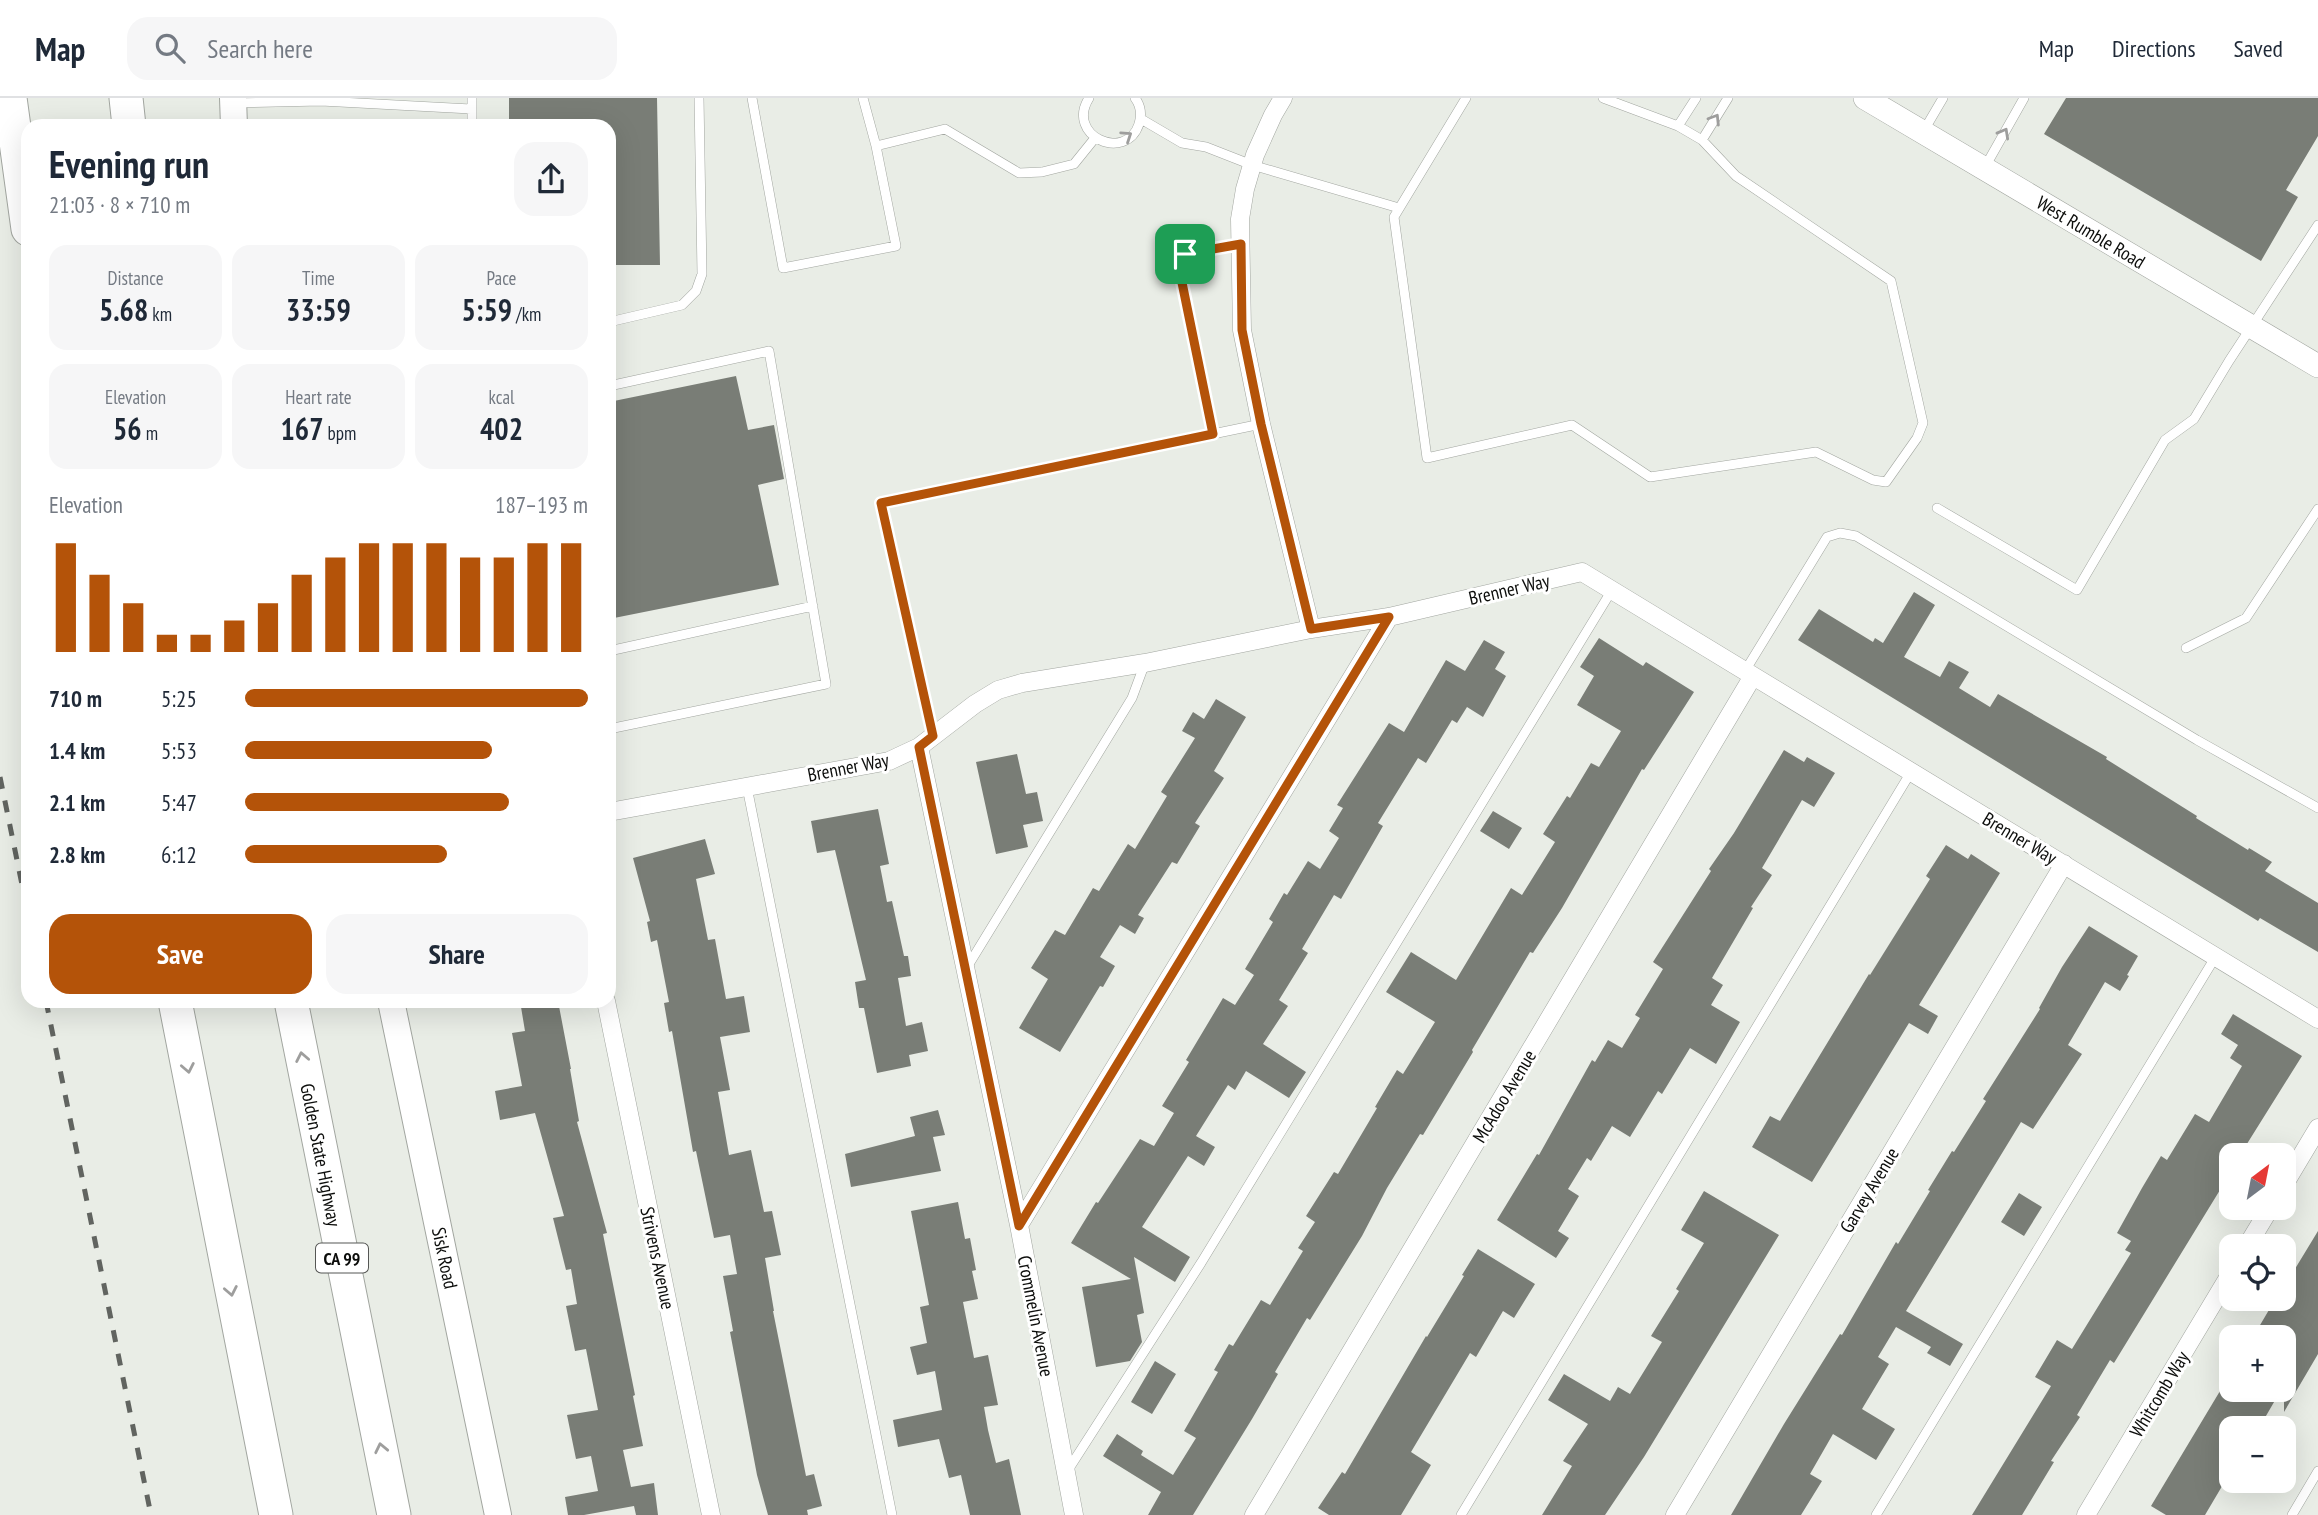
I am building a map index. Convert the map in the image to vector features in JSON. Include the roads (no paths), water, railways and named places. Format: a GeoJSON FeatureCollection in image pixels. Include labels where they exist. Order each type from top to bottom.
{"type":"FeatureCollection","features":[{"type":"Feature","properties":{"kind":"highway"},"geometry":{"type":"LineString","coordinates":[[10,98],[21,178]]}},
{"type":"Feature","properties":{"kind":"highway"},"geometry":{"type":"LineString","coordinates":[[127,98],[129,119]]}},
{"type":"Feature","properties":{"kind":"highway"},"geometry":{"type":"LineString","coordinates":[[0,113],[21,208]]}},
{"type":"Feature","properties":{"kind":"highway"},"geometry":{"type":"LineString","coordinates":[[176,1008],[276,1515]]}},
{"type":"Feature","properties":{"kind":"highway","name":"Golden State Highway"},"geometry":{"type":"LineString","coordinates":[[292,1008],[394,1515]]}},
{"type":"Feature","properties":{"kind":"main road","name":"Sisk Road"},"geometry":{"type":"LineString","coordinates":[[392,1008],[498,1515]]}},
{"type":"Feature","properties":{"kind":"street"},"geometry":{"type":"LineString","coordinates":[[1283,98],[1252,165],[1245,189],[1240,219],[1242,330],[1261,424],[1311,629]]}},
{"type":"Feature","properties":{"kind":"street","name":"West Rumble Road"},"geometry":{"type":"LineString","coordinates":[[1865,98],[2318,366]]}},
{"type":"Feature","properties":{"kind":"street","name":"Brenner Way"},"geometry":{"type":"LineString","coordinates":[[616,811],[889,761],[926,742],[975,704],[998,690],[1022,683],[1389,617],[1582,572],[2318,1019]]}},
{"type":"Feature","properties":{"kind":"street"},"geometry":{"type":"LineString","coordinates":[[1019,1226],[1389,617]]}},
{"type":"Feature","properties":{"kind":"street","name":"McAdoo Avenue"},"geometry":{"type":"LineString","coordinates":[[1254,1515],[1749,674]]}},
{"type":"Feature","properties":{"kind":"street","name":"Crommelin Avenue"},"geometry":{"type":"LineString","coordinates":[[926,742],[964,971],[1019,1226],[1074,1515]]}},
{"type":"Feature","properties":{"kind":"street","name":"Garvey Avenue"},"geometry":{"type":"LineString","coordinates":[[1675,1515],[2064,864]]}},
{"type":"Feature","properties":{"kind":"street","name":"Strivens Avenue"},"geometry":{"type":"LineString","coordinates":[[607,1008],[711,1515]]}},
{"type":"Feature","properties":{"kind":"street"},"geometry":{"type":"LineString","coordinates":[[2296,1165],[2318,1128]]}},
{"type":"Feature","properties":{"kind":"street","name":"Whitcomb Way"},"geometry":{"type":"LineString","coordinates":[[2086,1515],[2219,1293]]}},
{"type":"Feature","properties":{"kind":"lane"},"geometry":{"type":"LineString","coordinates":[[472,98],[472,119]]}},
{"type":"Feature","properties":{"kind":"lane"},"geometry":{"type":"LineString","coordinates":[[616,319],[682,305],[696,291],[702,274],[699,98]]}},
{"type":"Feature","properties":{"kind":"lane"},"geometry":{"type":"LineString","coordinates":[[752,98],[783,268],[896,246],[876,146],[863,98]]}},
{"type":"Feature","properties":{"kind":"lane"},"geometry":{"type":"LineString","coordinates":[[1089,98],[1083,113],[1084,122],[1095,138],[1114,144],[1123,141],[1137,129],[1141,111],[1135,98]]}},
{"type":"Feature","properties":{"kind":"lane"},"geometry":{"type":"LineString","coordinates":[[1466,98],[1394,217],[1427,458],[1572,425],[1650,477],[1816,452],[1873,480],[1886,482],[1917,438],[1923,423],[1891,281],[1735,176],[1702,140],[1678,126],[1603,98]]}},
{"type":"Feature","properties":{"kind":"lane"},"geometry":{"type":"LineString","coordinates":[[1678,126],[1696,98]]}},
{"type":"Feature","properties":{"kind":"lane"},"geometry":{"type":"LineString","coordinates":[[1702,140],[1728,98]]}},
{"type":"Feature","properties":{"kind":"lane"},"geometry":{"type":"LineString","coordinates":[[1923,132],[1943,98]]}},
{"type":"Feature","properties":{"kind":"lane"},"geometry":{"type":"LineString","coordinates":[[1984,168],[2024,98]]}},
{"type":"Feature","properties":{"kind":"lane"},"geometry":{"type":"LineString","coordinates":[[234,109],[321,101],[471,109]]}},
{"type":"Feature","properties":{"kind":"lane"},"geometry":{"type":"LineString","coordinates":[[1141,120],[1182,143],[1399,208]]}},
{"type":"Feature","properties":{"kind":"lane"},"geometry":{"type":"LineString","coordinates":[[876,146],[946,129],[1019,173],[1042,172],[1074,164],[1095,138]]}},
{"type":"Feature","properties":{"kind":"lane"},"geometry":{"type":"LineString","coordinates":[[1937,508],[2077,590],[2165,440],[2194,419],[2228,361],[2318,225]]}},
{"type":"Feature","properties":{"kind":"lane"},"geometry":{"type":"LineString","coordinates":[[1213,434],[1179,268],[1185,254],[1241,244]]}},
{"type":"Feature","properties":{"kind":"lane"},"geometry":{"type":"LineString","coordinates":[[616,384],[769,351],[826,684],[616,728]]}},
{"type":"Feature","properties":{"kind":"lane"},"geometry":{"type":"LineString","coordinates":[[926,742],[881,503],[1261,424]]}},
{"type":"Feature","properties":{"kind":"lane"},"geometry":{"type":"LineString","coordinates":[[2186,648],[2246,618],[2318,509]]}},
{"type":"Feature","properties":{"kind":"lane"},"geometry":{"type":"LineString","coordinates":[[1749,674],[1826,537],[1840,533],[1856,536],[2197,740],[2318,808]]}},
{"type":"Feature","properties":{"kind":"lane"},"geometry":{"type":"LineString","coordinates":[[1065,1474],[1201,1263],[1612,590]]}},
{"type":"Feature","properties":{"kind":"lane"},"geometry":{"type":"LineString","coordinates":[[616,650],[813,606]]}},
{"type":"Feature","properties":{"kind":"lane"},"geometry":{"type":"LineString","coordinates":[[964,971],[1132,698],[1145,663]]}},
{"type":"Feature","properties":{"kind":"lane"},"geometry":{"type":"LineString","coordinates":[[1461,1515],[1911,772]]}},
{"type":"Feature","properties":{"kind":"lane"},"geometry":{"type":"LineString","coordinates":[[747,787],[892,1515]]}},
{"type":"Feature","properties":{"kind":"lane"},"geometry":{"type":"LineString","coordinates":[[1876,1515],[2216,957]]}},
{"type":"Feature","properties":{"kind":"lane"},"geometry":{"type":"LineString","coordinates":[[2292,1515],[2318,1471]]}},
{"type":"Feature","properties":{"kind":"railway"},"geometry":{"type":"LineString","coordinates":[[0,777],[21,880]]}},
{"type":"Feature","properties":{"kind":"railway"},"geometry":{"type":"LineString","coordinates":[[47,1008],[151,1515]]}}]}
